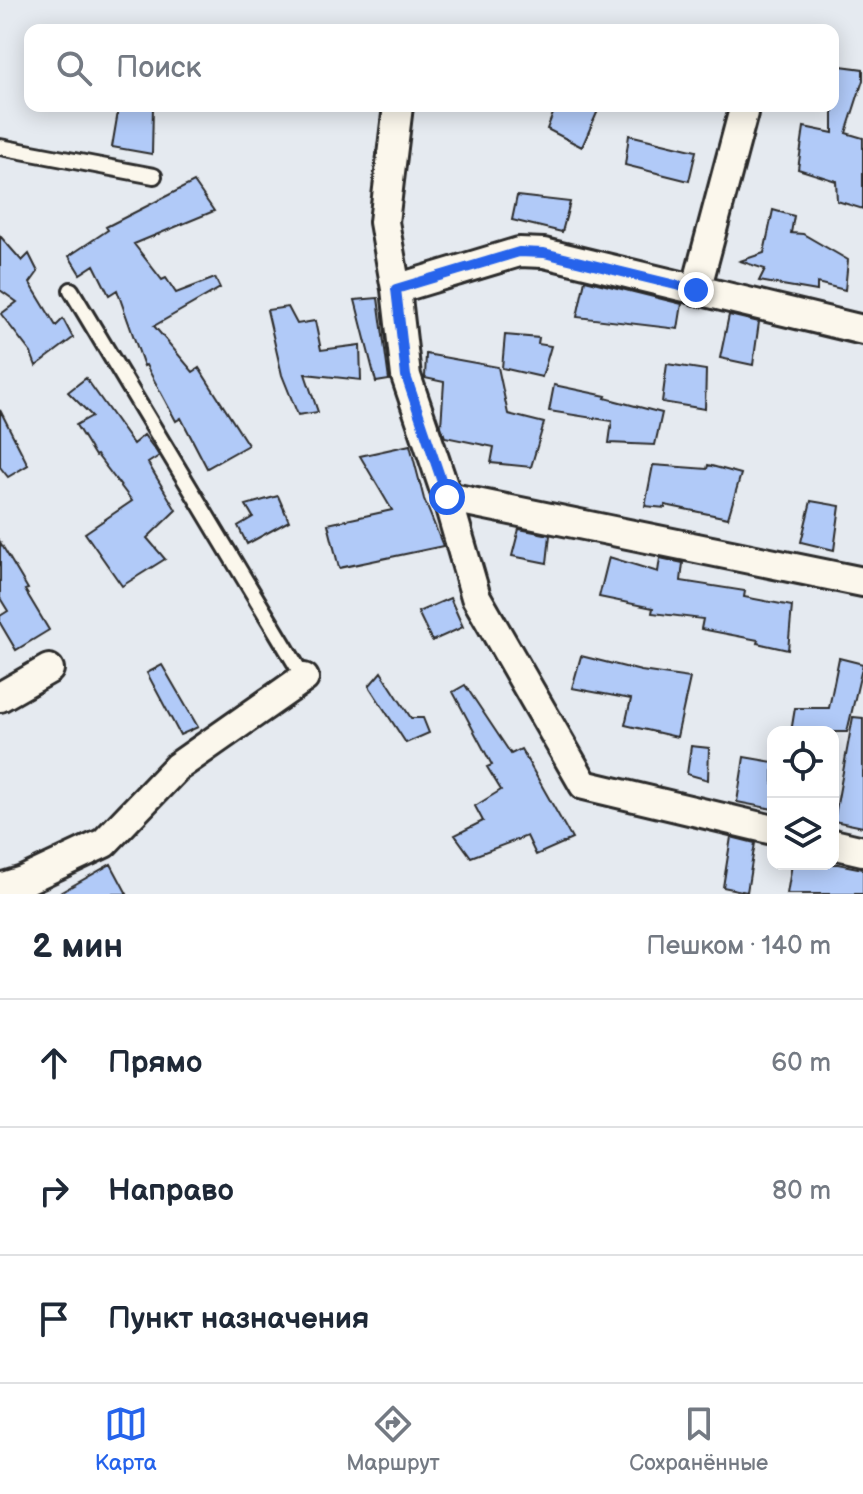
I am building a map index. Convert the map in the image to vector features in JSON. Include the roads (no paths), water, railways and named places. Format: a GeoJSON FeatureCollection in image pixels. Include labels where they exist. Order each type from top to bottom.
{"type":"FeatureCollection","features":[{"type":"Feature","properties":{"kind":"street"},"geometry":{"type":"LineString","coordinates":[[397,112],[384,222],[396,289],[406,376],[447,497],[476,597],[584,785],[767,829]]}},
{"type":"Feature","properties":{"kind":"street"},"geometry":{"type":"LineString","coordinates":[[696,290],[743,113]]}},
{"type":"Feature","properties":{"kind":"street"},"geometry":{"type":"LineString","coordinates":[[396,289],[519,252],[544,253],[863,330]]}},
{"type":"Feature","properties":{"kind":"street"},"geometry":{"type":"LineString","coordinates":[[447,497],[863,582]]}},
{"type":"Feature","properties":{"kind":"street"},"geometry":{"type":"LineString","coordinates":[[0,697],[49,669]]}},
{"type":"Feature","properties":{"kind":"street"},"geometry":{"type":"LineString","coordinates":[[0,888],[23,881],[104,843],[177,767],[304,678]]}},
{"type":"Feature","properties":{"kind":"street"},"geometry":{"type":"LineString","coordinates":[[839,845],[863,851]]}},
{"type":"Feature","properties":{"kind":"lane"},"geometry":{"type":"LineString","coordinates":[[0,147],[154,176]]}},
{"type":"Feature","properties":{"kind":"lane"},"geometry":{"type":"LineString","coordinates":[[71,290],[304,678]]}}]}
